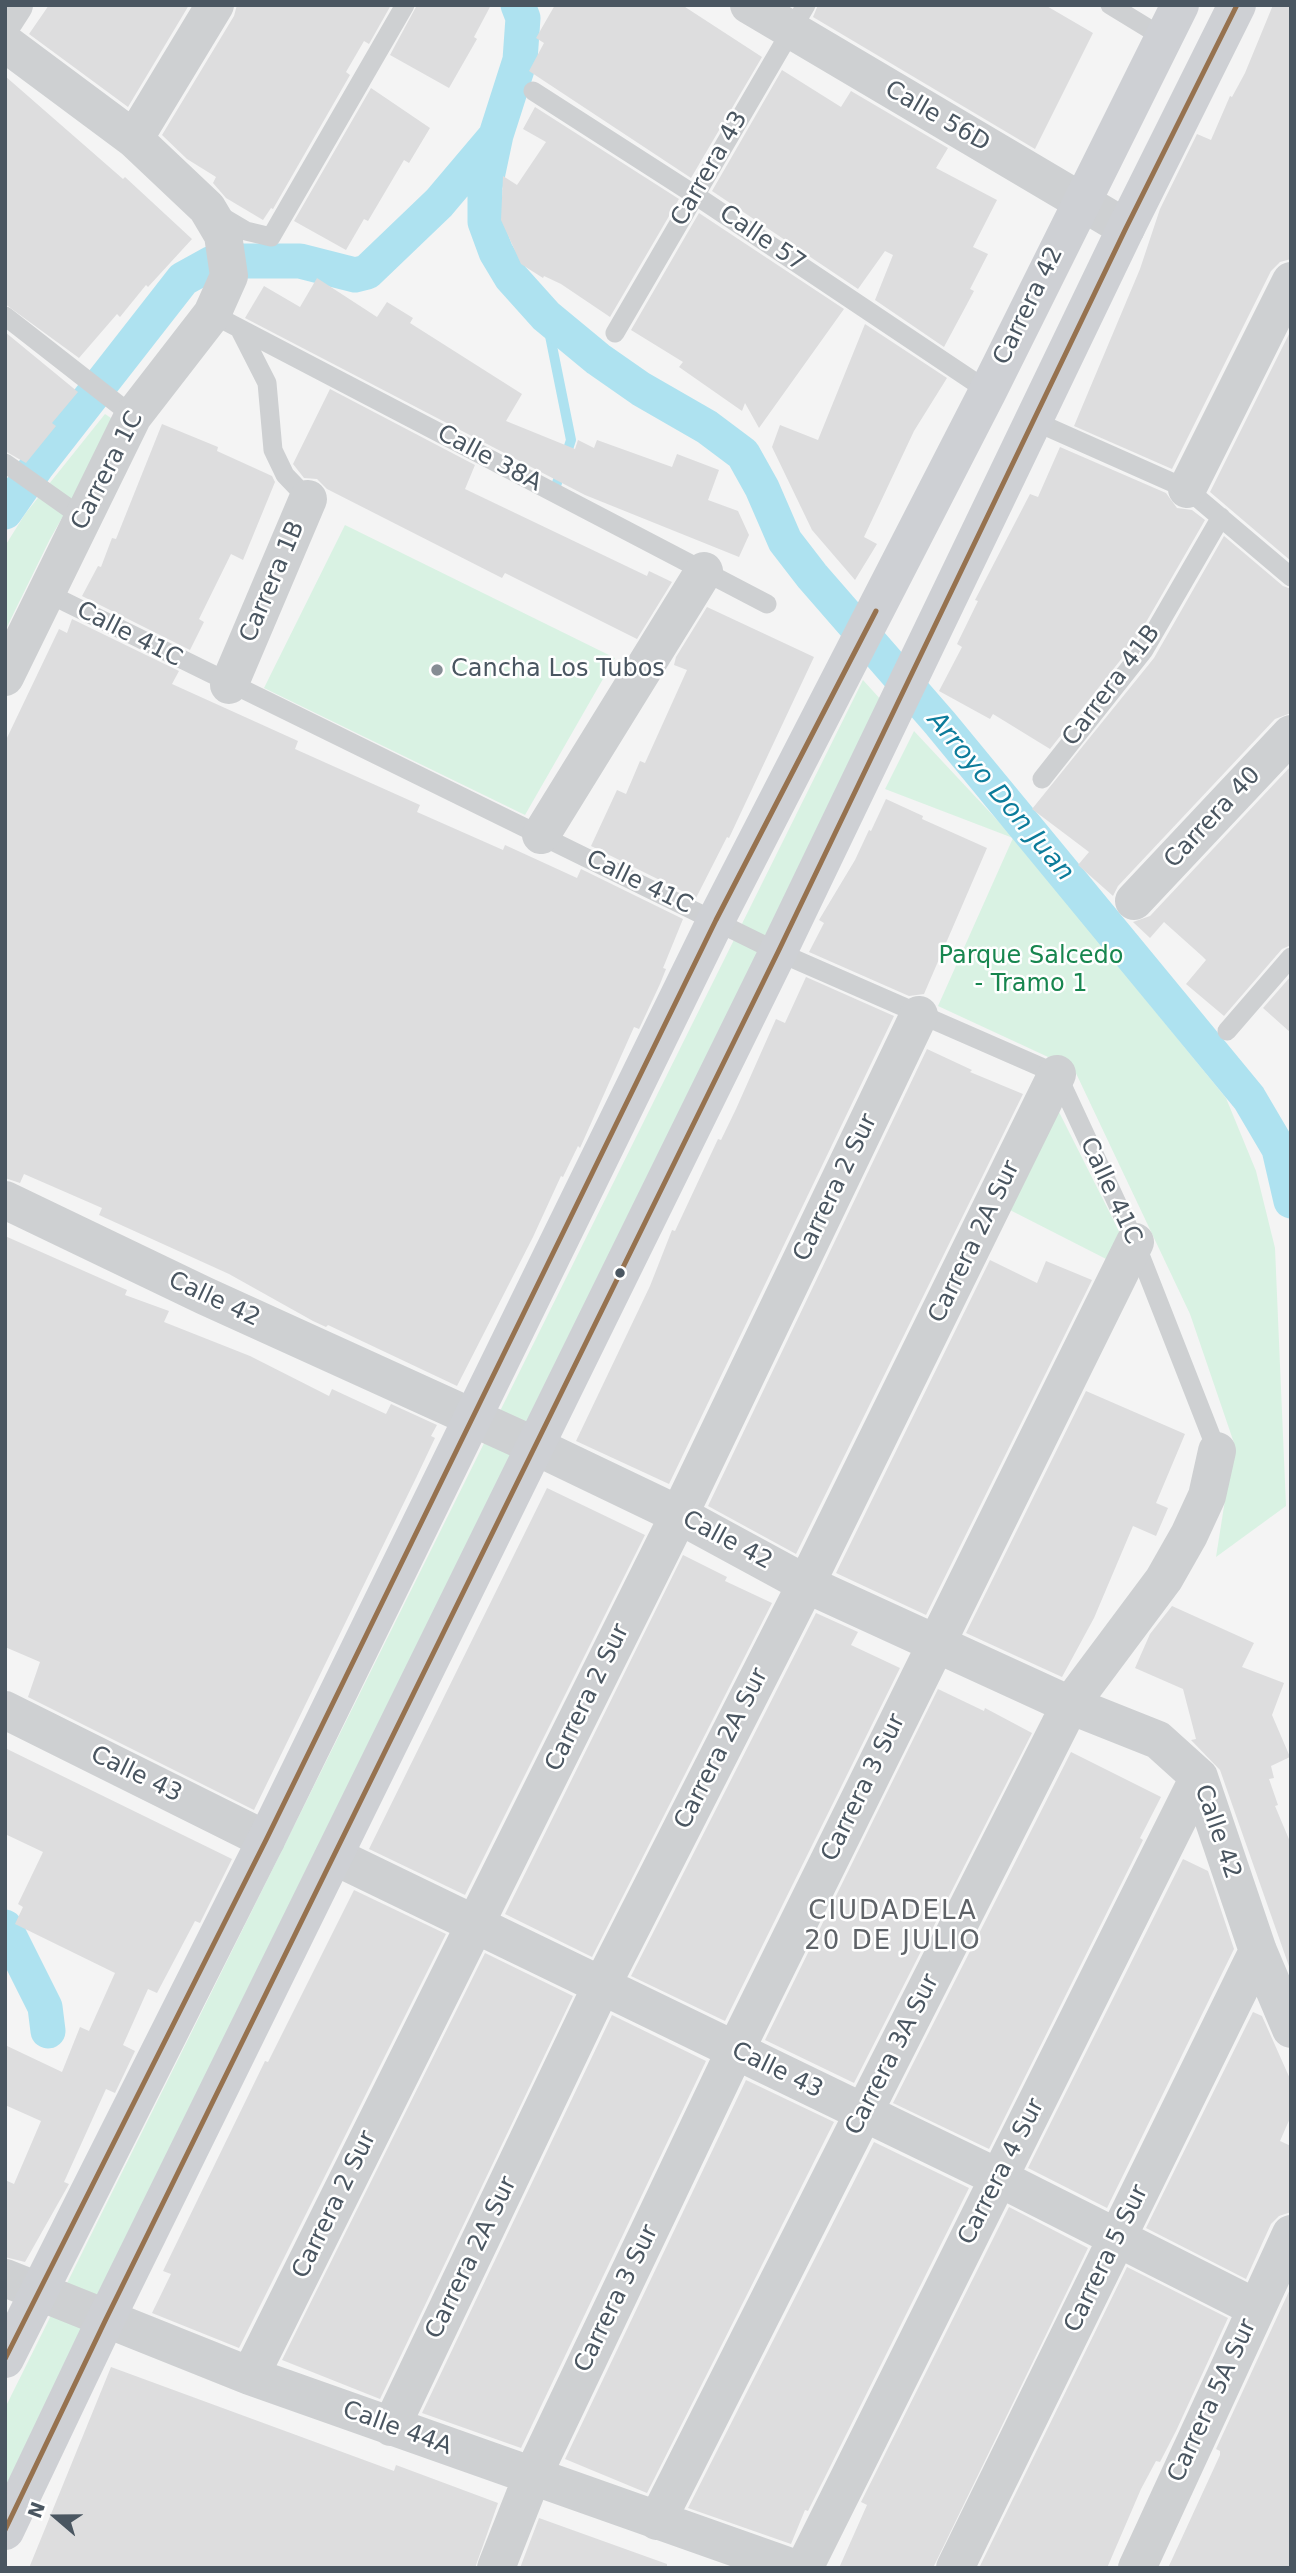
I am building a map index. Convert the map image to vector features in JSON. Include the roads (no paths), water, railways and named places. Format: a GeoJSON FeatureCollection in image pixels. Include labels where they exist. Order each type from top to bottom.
{"type":"FeatureCollection","features":[{"type":"Feature","properties":{"kind":"street"},"geometry":{"type":"LineString","coordinates":[[5,19],[14,5]]}},
{"type":"Feature","properties":{"kind":"street"},"geometry":{"type":"LineString","coordinates":[[134,139],[215,5]]}},
{"type":"Feature","properties":{"kind":"street","name":"Calle 56D"},"geometry":{"type":"LineString","coordinates":[[749,5],[799,18],[1126,228]]}},
{"type":"Feature","properties":{"kind":"street"},"geometry":{"type":"LineString","coordinates":[[5,2531],[106,2319],[778,952],[1126,228],[1237,5]]}},
{"type":"Feature","properties":{"kind":"street","name":"Carrera 42"},"geometry":{"type":"LineString","coordinates":[[5,2359],[21,2285],[266,1840],[716,920],[849,665],[1172,22]]}},
{"type":"Feature","properties":{"kind":"street"},"geometry":{"type":"LineString","coordinates":[[5,43],[134,139],[215,222]]}},
{"type":"Feature","properties":{"kind":"street","name":"Carrera 1C"},"geometry":{"type":"LineString","coordinates":[[5,677],[83,518],[121,407],[225,321],[229,276],[215,222]]}},
{"type":"Feature","properties":{"kind":"street"},"geometry":{"type":"LineString","coordinates":[[1187,489],[1291,281]]}},
{"type":"Feature","properties":{"kind":"street","name":"Carrera 1B"},"geometry":{"type":"LineString","coordinates":[[229,685],[309,499]]}},
{"type":"Feature","properties":{"kind":"street"},"geometry":{"type":"LineString","coordinates":[[541,835],[704,571]]}},
{"type":"Feature","properties":{"kind":"street","name":"Carrera 40"},"geometry":{"type":"LineString","coordinates":[[1134,901],[1291,734]]}},
{"type":"Feature","properties":{"kind":"street","name":"Carrera 2 Sur"},"geometry":{"type":"LineString","coordinates":[[250,2376],[679,1515],[919,1016]]}},
{"type":"Feature","properties":{"kind":"street","name":"Carrera 2A Sur"},"geometry":{"type":"LineString","coordinates":[[391,2427],[603,1985],[806,1584],[1058,1074]]}},
{"type":"Feature","properties":{"kind":"street","name":"Calle 42"},"geometry":{"type":"LineString","coordinates":[[5,1200],[205,1296],[535,1446],[679,1515],[806,1584],[1070,1705],[1158,1740],[1199,1777],[1258,1951],[1291,2029]]}},
{"type":"Feature","properties":{"kind":"street","name":"Carrera 3 Sur"},"geometry":{"type":"LineString","coordinates":[[496,2568],[532,2477],[735,2051],[1135,1242]]}},
{"type":"Feature","properties":{"kind":"street","name":"Carrera 3A Sur"},"geometry":{"type":"LineString","coordinates":[[657,2521],[1070,1705],[1164,1579],[1207,1496],[1217,1451]]}},
{"type":"Feature","properties":{"kind":"street","name":"Calle 43"},"geometry":{"type":"LineString","coordinates":[[5,1710],[266,1840]]}},
{"type":"Feature","properties":{"kind":"street","name":"Carrera 4 Sur"},"geometry":{"type":"LineString","coordinates":[[804,2568],[1199,1777]]}},
{"type":"Feature","properties":{"kind":"street","name":"Calle 43"},"geometry":{"type":"LineString","coordinates":[[334,1856],[999,2178],[1116,2240],[1256,2308]]}},
{"type":"Feature","properties":{"kind":"street","name":"Carrera 5 Sur"},"geometry":{"type":"LineString","coordinates":[[955,2568],[1258,1951]]}},
{"type":"Feature","properties":{"kind":"street","name":"Carrera 5A Sur"},"geometry":{"type":"LineString","coordinates":[[1137,2568],[1291,2234]]}},
{"type":"Feature","properties":{"kind":"street","name":"Calle 44A"},"geometry":{"type":"LineString","coordinates":[[21,2285],[250,2376],[793,2568]]}},
{"type":"Feature","properties":{"kind":"lane"},"geometry":{"type":"LineString","coordinates":[[215,222],[271,237],[405,5]]}},
{"type":"Feature","properties":{"kind":"lane"},"geometry":{"type":"LineString","coordinates":[[1111,5],[1172,22]]}},
{"type":"Feature","properties":{"kind":"lane","name":"Carrera 43"},"geometry":{"type":"LineString","coordinates":[[615,333],[799,18]]}},
{"type":"Feature","properties":{"kind":"lane","name":"Calle 57"},"geometry":{"type":"LineString","coordinates":[[533,91],[695,195],[988,391]]}},
{"type":"Feature","properties":{"kind":"lane"},"geometry":{"type":"LineString","coordinates":[[5,316],[121,407]]}},
{"type":"Feature","properties":{"kind":"lane","name":"Carrera 1B"},"geometry":{"type":"LineString","coordinates":[[225,321],[267,383],[273,450],[285,475],[309,499]]}},
{"type":"Feature","properties":{"kind":"lane","name":"Calle 38A"},"geometry":{"type":"LineString","coordinates":[[225,321],[767,604]]}},
{"type":"Feature","properties":{"kind":"lane"},"geometry":{"type":"LineString","coordinates":[[1034,421],[1187,489],[1291,577]]}},
{"type":"Feature","properties":{"kind":"lane"},"geometry":{"type":"LineString","coordinates":[[11,467],[83,518]]}},
{"type":"Feature","properties":{"kind":"lane","name":"Carrera 41B"},"geometry":{"type":"LineString","coordinates":[[1042,779],[1144,650],[1221,517]]}},
{"type":"Feature","properties":{"kind":"lane","name":"Calle 41C"},"geometry":{"type":"LineString","coordinates":[[47,593],[229,685],[778,952],[919,1016],[1058,1074],[1135,1242],[1217,1451]]}},
{"type":"Feature","properties":{"kind":"lane"},"geometry":{"type":"LineString","coordinates":[[1227,1031],[1291,957]]}},
{"type":"Feature","properties":{"kind":"waterway","name":"Arroyo Don Juan"},"geometry":{"type":"LineString","coordinates":[[518,5],[523,18],[520,60],[496,135],[485,187],[485,222],[496,252],[511,277],[546,316],[598,359],[641,389],[707,427],[743,454],[762,488],[785,541],[812,576],[940,723],[1249,1098],[1279,1149],[1291,1201]]}},
{"type":"Feature","properties":{"kind":"waterway"},"geometry":{"type":"LineString","coordinates":[[5,512],[37,466],[183,279],[212,263],[238,261],[300,261],[355,275],[367,272],[439,203],[494,138]]}},
{"type":"Feature","properties":{"kind":"waterway"},"geometry":{"type":"LineString","coordinates":[[546,316],[571,440],[554,492]]}},
{"type":"Feature","properties":{"kind":"waterway"},"geometry":{"type":"LineString","coordinates":[[5,1927],[45,2007],[48,2031]]}},
{"type":"Feature","properties":{"kind":"place","name":"Cancha Los Tubos"},"geometry":{"type":"Point","coordinates":[437,670]}},
{"type":"Feature","properties":{"kind":"district","name":"CIUDADELA 20 DE JULIO"},"geometry":{"type":"Point","coordinates":[893,1927]}},
{"type":"Feature","properties":{"kind":"park label","name":"Parque Salcedo - Tramo 1"},"geometry":{"type":"Point","coordinates":[1031,971]}}]}
